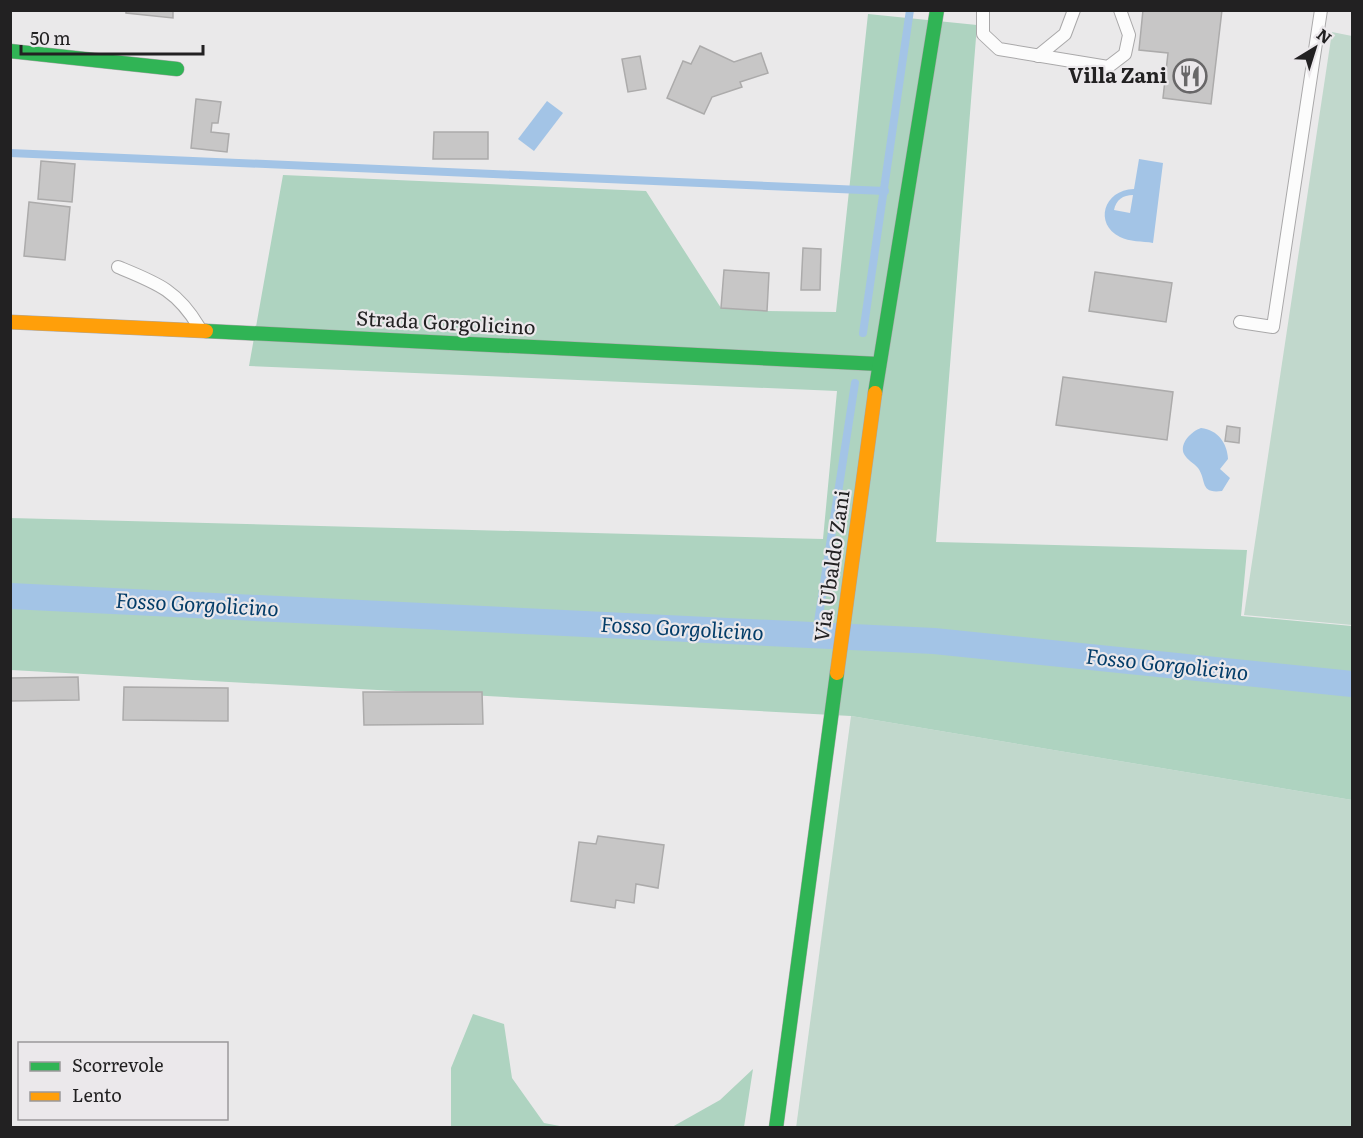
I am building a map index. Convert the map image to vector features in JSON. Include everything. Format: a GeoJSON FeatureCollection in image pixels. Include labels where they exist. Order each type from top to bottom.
{"type":"FeatureCollection","features":[{"type":"Feature","properties":{"kind":"street","name":"Via Ubaldo Zani"},"geometry":{"type":"LineString","coordinates":[[776,1128],[879,364],[937,10]]}},
{"type":"Feature","properties":{"kind":"street"},"geometry":{"type":"LineString","coordinates":[[10,51],[177,69]]}},
{"type":"Feature","properties":{"kind":"street","name":"Strada Gorgolicino"},"geometry":{"type":"LineString","coordinates":[[10,322],[879,364]]}},
{"type":"Feature","properties":{"kind":"lane"},"geometry":{"type":"LineString","coordinates":[[983,10],[983,34],[999,49],[1108,67],[1125,54],[1127,45],[1129,35],[1120,10]]}},
{"type":"Feature","properties":{"kind":"lane"},"geometry":{"type":"LineString","coordinates":[[1038,56],[1065,34],[1074,10]]}},
{"type":"Feature","properties":{"kind":"lane"},"geometry":{"type":"LineString","coordinates":[[1240,322],[1273,327],[1321,10]]}},
{"type":"Feature","properties":{"kind":"lane"},"geometry":{"type":"LineString","coordinates":[[118,267],[148,279],[176,296],[201,331]]}},
{"type":"Feature","properties":{"kind":"green space"},"geometry":{"type":"Polygon","coordinates":[[[868,14],[977,25],[936,542],[1247,550],[1241,616],[1352,626],[1352,800],[851,716],[11,670],[10,518],[823,539],[837,391],[249,366],[283,175],[646,191],[721,308],[836,312],[868,14]]]}},
{"type":"Feature","properties":{"kind":"green space"},"geometry":{"type":"Polygon","coordinates":[[[1332,32],[1352,36],[1352,625],[1244,615],[1332,32]]]}},
{"type":"Feature","properties":{"kind":"green space"},"geometry":{"type":"Polygon","coordinates":[[[851,716],[1352,800],[1352,1127],[796,1128],[851,716]]]}},
{"type":"Feature","properties":{"kind":"green space"},"geometry":{"type":"Polygon","coordinates":[[[473,1014],[504,1024],[512,1078],[544,1123],[565,1127],[451,1127],[451,1068],[473,1014]]]}},
{"type":"Feature","properties":{"kind":"green space"},"geometry":{"type":"Polygon","coordinates":[[[753,1069],[744,1127],[672,1127],[720,1100],[753,1069]]]}},
{"type":"Feature","properties":{"kind":"water"},"geometry":{"type":"Polygon","coordinates":[[[547,101],[563,113],[534,151],[518,139],[547,101]]]}},
{"type":"Feature","properties":{"kind":"water"},"geometry":{"type":"Polygon","coordinates":[[[1139,159],[1163,163],[1153,243],[1124,239],[1112,231],[1107,224],[1105,216],[1109,201],[1123,191],[1134,189],[1139,159]],[[1133,195],[1120,199],[1114,210],[1130,213],[1133,195]]]}},
{"type":"Feature","properties":{"kind":"water"},"geometry":{"type":"Polygon","coordinates":[[[1201,428],[1217,434],[1226,448],[1228,459],[1220,469],[1230,478],[1222,491],[1207,488],[1198,468],[1184,454],[1185,442],[1190,435],[1201,428]]]}},
{"type":"Feature","properties":{"kind":"building"},"geometry":{"type":"Polygon","coordinates":[[[126,10],[173,10],[173,18],[126,13],[126,10]]]}},
{"type":"Feature","properties":{"kind":"building","name":"Villa Zani"},"geometry":{"type":"Polygon","coordinates":[[[1143,10],[1222,10],[1211,104],[1163,98],[1168,53],[1139,50],[1143,10]]]}},
{"type":"Feature","properties":{"kind":"building"},"geometry":{"type":"Polygon","coordinates":[[[700,46],[734,62],[761,53],[768,73],[740,82],[742,87],[712,97],[704,114],[667,98],[683,61],[691,64],[700,46]]]}},
{"type":"Feature","properties":{"kind":"building"},"geometry":{"type":"Polygon","coordinates":[[[640,56],[646,89],[628,92],[622,59],[640,56]]]}},
{"type":"Feature","properties":{"kind":"building"},"geometry":{"type":"Polygon","coordinates":[[[196,99],[221,102],[218,123],[212,123],[211,132],[229,134],[227,152],[191,148],[196,99]]]}},
{"type":"Feature","properties":{"kind":"building"},"geometry":{"type":"Polygon","coordinates":[[[434,132],[488,132],[488,159],[433,159],[434,132]]]}},
{"type":"Feature","properties":{"kind":"building"},"geometry":{"type":"Polygon","coordinates":[[[41,161],[75,164],[72,202],[38,199],[41,161]]]}},
{"type":"Feature","properties":{"kind":"building"},"geometry":{"type":"Polygon","coordinates":[[[29,202],[70,207],[65,260],[24,256],[29,202]]]}},
{"type":"Feature","properties":{"kind":"building"},"geometry":{"type":"Polygon","coordinates":[[[803,248],[821,249],[820,290],[801,290],[803,248]]]}},
{"type":"Feature","properties":{"kind":"building"},"geometry":{"type":"Polygon","coordinates":[[[724,270],[769,273],[767,311],[721,308],[724,270]]]}},
{"type":"Feature","properties":{"kind":"building"},"geometry":{"type":"Polygon","coordinates":[[[1095,272],[1172,283],[1166,322],[1089,311],[1095,272]]]}},
{"type":"Feature","properties":{"kind":"building"},"geometry":{"type":"Polygon","coordinates":[[[1063,377],[1173,392],[1167,440],[1056,425],[1063,377]]]}},
{"type":"Feature","properties":{"kind":"building"},"geometry":{"type":"Polygon","coordinates":[[[1227,426],[1240,428],[1239,443],[1225,441],[1227,426]]]}},
{"type":"Feature","properties":{"kind":"building"},"geometry":{"type":"Polygon","coordinates":[[[78,677],[79,700],[10,701],[10,678],[78,677]]]}},
{"type":"Feature","properties":{"kind":"building"},"geometry":{"type":"Polygon","coordinates":[[[124,687],[228,688],[228,721],[123,720],[124,687]]]}},
{"type":"Feature","properties":{"kind":"building"},"geometry":{"type":"Polygon","coordinates":[[[363,692],[482,692],[483,724],[364,725],[363,692]]]}},
{"type":"Feature","properties":{"kind":"building"},"geometry":{"type":"Polygon","coordinates":[[[598,836],[664,845],[658,888],[636,884],[634,903],[616,900],[615,908],[571,901],[579,842],[596,844],[598,836]]]}},
{"type":"Feature","properties":{"kind":"waterway"},"geometry":{"type":"LineString","coordinates":[[863,333],[910,10]]}},
{"type":"Feature","properties":{"kind":"waterway"},"geometry":{"type":"LineString","coordinates":[[10,153],[885,191]]}},
{"type":"Feature","properties":{"kind":"waterway"},"geometry":{"type":"LineString","coordinates":[[816,635],[855,383]]}},
{"type":"Feature","properties":{"kind":"waterway","name":"Fosso Gorgolicino"},"geometry":{"type":"LineString","coordinates":[[10,596],[934,641],[1352,684]]}},
{"type":"Feature","properties":{"kind":"traffic: fast"},"geometry":{"type":"LineString","coordinates":[[875,393],[937,10]]}},
{"type":"Feature","properties":{"kind":"traffic: fast"},"geometry":{"type":"LineString","coordinates":[[10,51],[177,69]]}},
{"type":"Feature","properties":{"kind":"traffic: fast"},"geometry":{"type":"LineString","coordinates":[[206,331],[879,364]]}},
{"type":"Feature","properties":{"kind":"traffic: fast"},"geometry":{"type":"LineString","coordinates":[[776,1128],[837,673]]}},
{"type":"Feature","properties":{"kind":"traffic: slow"},"geometry":{"type":"LineString","coordinates":[[10,322],[206,331]]}},
{"type":"Feature","properties":{"kind":"traffic: slow"},"geometry":{"type":"LineString","coordinates":[[837,673],[875,393]]}},
{"type":"Feature","properties":{"kind":"place","name":"Villa Zani"},"geometry":{"type":"Point","coordinates":[1190,76]}}]}
